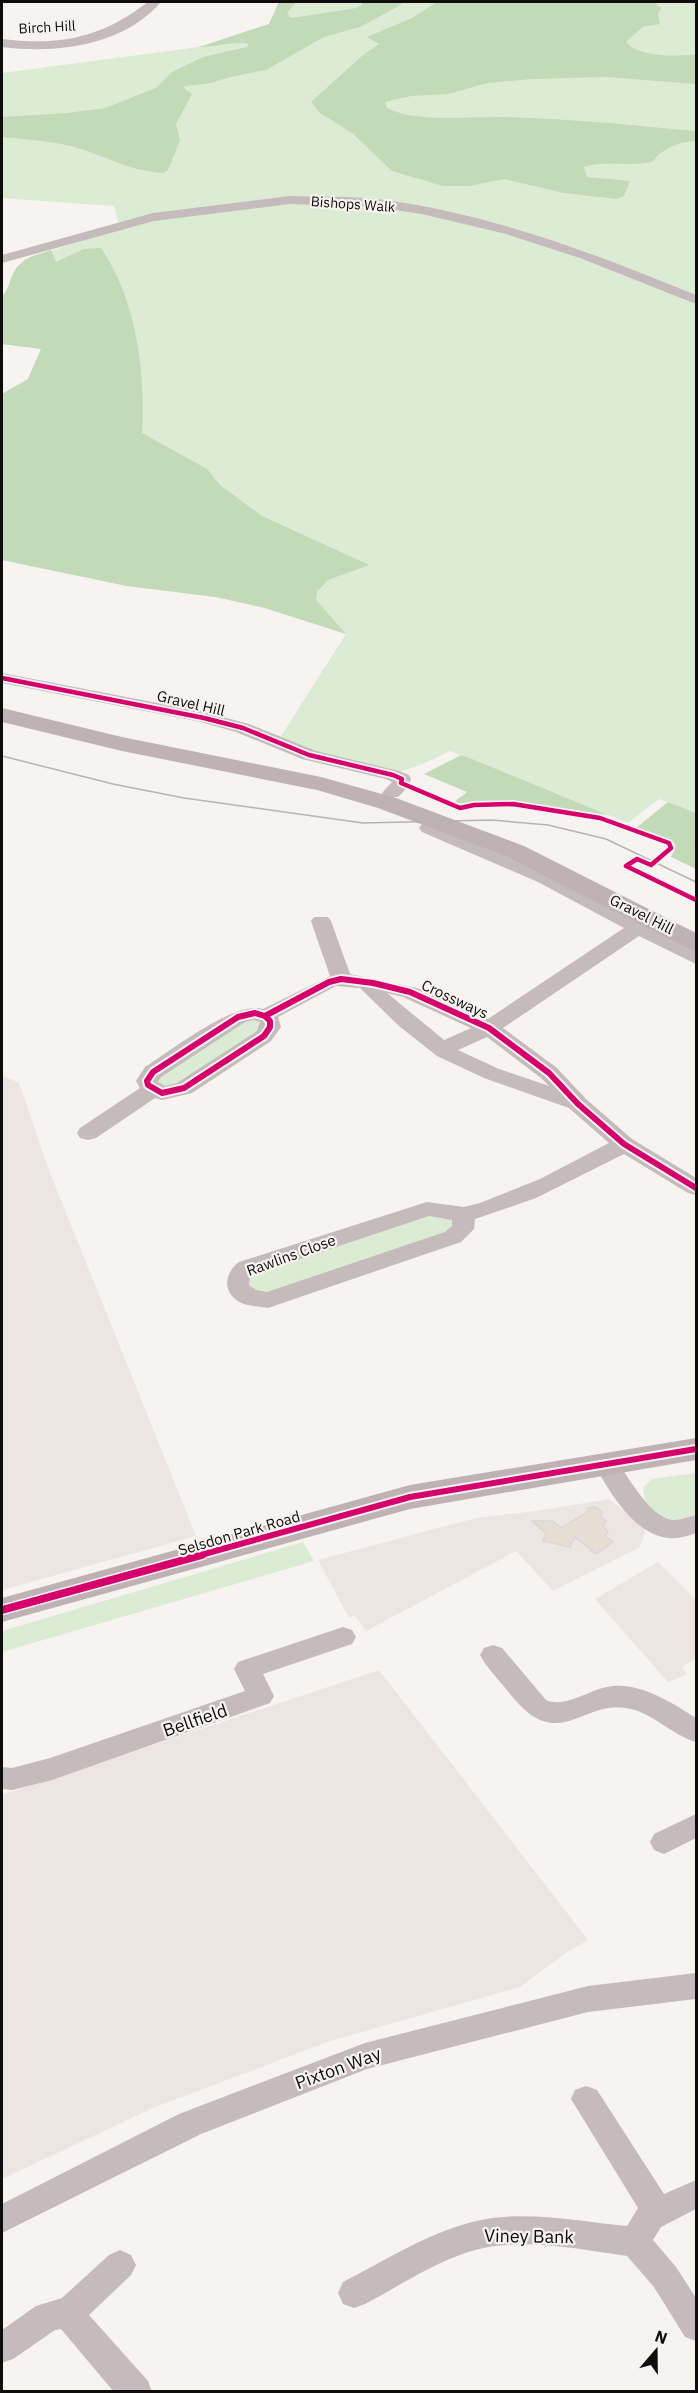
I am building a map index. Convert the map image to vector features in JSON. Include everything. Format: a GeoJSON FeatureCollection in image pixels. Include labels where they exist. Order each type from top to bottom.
{"type":"FeatureCollection","features":[{"type":"Feature","properties":{"kind":"main road","name":"Gravel Hill"},"geometry":{"type":"LineString","coordinates":[[2,705],[106,731],[396,788],[450,814],[526,844],[620,889],[696,930]]}},
{"type":"Feature","properties":{"kind":"main road","name":"Gravel Hill"},"geometry":{"type":"LineString","coordinates":[[2,715],[101,740],[321,784],[424,815],[484,844],[558,871],[696,943]]}},
{"type":"Feature","properties":{"kind":"main road","name":"Selsdon Park Road"},"geometry":{"type":"LineString","coordinates":[[2,1610],[410,1497],[696,1449]]}},
{"type":"Feature","properties":{"kind":"street","name":"Birch Hill"},"geometry":{"type":"LineString","coordinates":[[2,43],[40,44],[76,41],[98,36],[129,22],[155,2]]}},
{"type":"Feature","properties":{"kind":"street","name":"Bishops Walk"},"geometry":{"type":"LineString","coordinates":[[2,259],[153,217],[290,200],[374,203],[422,210],[505,230],[585,255],[696,300]]}},
{"type":"Feature","properties":{"kind":"street","name":"Gravel Hill"},"geometry":{"type":"LineString","coordinates":[[2,678],[167,709],[236,726],[294,751],[402,779],[396,788]]}},
{"type":"Feature","properties":{"kind":"street","name":"Gravel Hill"},"geometry":{"type":"LineString","coordinates":[[429,828],[484,844],[696,958]]}},
{"type":"Feature","properties":{"kind":"street"},"geometry":{"type":"LineString","coordinates":[[321,921],[341,979]]}},
{"type":"Feature","properties":{"kind":"street"},"geometry":{"type":"LineString","coordinates":[[442,1049],[489,1028],[638,927]]}},
{"type":"Feature","properties":{"kind":"street","name":"Crossways"},"geometry":{"type":"LineString","coordinates":[[152,1090],[147,1081],[153,1072],[238,1017],[255,1013],[265,1016],[329,982],[341,979],[373,983],[410,992],[489,1028],[549,1073],[578,1104],[624,1144],[696,1188]]}},
{"type":"Feature","properties":{"kind":"street","name":"Crossways"},"geometry":{"type":"LineString","coordinates":[[373,983],[370,988],[412,1026],[442,1049],[502,1076],[578,1104]]}},
{"type":"Feature","properties":{"kind":"street"},"geometry":{"type":"LineString","coordinates":[[88,1133],[152,1090],[162,1093],[177,1091],[264,1036],[270,1027],[270,1020],[265,1016]]}},
{"type":"Feature","properties":{"kind":"street"},"geometry":{"type":"LineString","coordinates":[[464,1216],[561,1178],[624,1144]]}},
{"type":"Feature","properties":{"kind":"street","name":"Rawlins Close"},"geometry":{"type":"LineString","coordinates":[[427,1209],[443,1209],[464,1216],[463,1229],[453,1237],[268,1300],[249,1297],[238,1288],[241,1272],[247,1268],[427,1209]]}},
{"type":"Feature","properties":{"kind":"street"},"geometry":{"type":"LineString","coordinates":[[606,1464],[646,1518],[665,1529],[685,1528],[696,1524]]}},
{"type":"Feature","properties":{"kind":"street","name":"Bellfield"},"geometry":{"type":"LineString","coordinates":[[2,1778],[12,1779],[52,1769],[261,1696],[247,1669],[343,1637]]}},
{"type":"Feature","properties":{"kind":"street"},"geometry":{"type":"LineString","coordinates":[[493,1655],[536,1707],[544,1712],[575,1710],[594,1700],[614,1696],[646,1702],[696,1731]]}},
{"type":"Feature","properties":{"kind":"street"},"geometry":{"type":"LineString","coordinates":[[664,1842],[696,1825]]}},
{"type":"Feature","properties":{"kind":"street","name":"Pixton Way"},"geometry":{"type":"LineString","coordinates":[[2,2219],[190,2124],[365,2056],[588,1999],[696,1986]]}},
{"type":"Feature","properties":{"kind":"street"},"geometry":{"type":"LineString","coordinates":[[586,2099],[658,2212]]}},
{"type":"Feature","properties":{"kind":"street"},"geometry":{"type":"LineString","coordinates":[[696,2194],[650,2217],[635,2242],[665,2277],[696,2326]]}},
{"type":"Feature","properties":{"kind":"street","name":"Viney Bank"},"geometry":{"type":"LineString","coordinates":[[354,2293],[472,2236],[504,2232],[534,2233],[635,2242]]}},
{"type":"Feature","properties":{"kind":"street"},"geometry":{"type":"LineString","coordinates":[[2,2348],[47,2317],[71,2311],[120,2265]]}},
{"type":"Feature","properties":{"kind":"street"},"geometry":{"type":"LineString","coordinates":[[71,2311],[75,2323],[136,2391]]}},
{"type":"Feature","properties":{"kind":"shaded area"},"geometry":{"type":"Polygon","coordinates":[[[2,1075],[19,1083],[48,1168],[196,1536],[2,1590],[2,1075]]]}},
{"type":"Feature","properties":{"kind":"shaded area"},"geometry":{"type":"Polygon","coordinates":[[[609,1499],[646,1528],[640,1547],[553,1591],[516,1551],[366,1631],[355,1615],[349,1618],[318,1560],[476,1518],[609,1499]]]}},
{"type":"Feature","properties":{"kind":"shaded area"},"geometry":{"type":"Polygon","coordinates":[[[658,1562],[696,1600],[696,1659],[682,1667],[687,1674],[668,1682],[595,1599],[658,1562]]]}},
{"type":"Feature","properties":{"kind":"shaded area"},"geometry":{"type":"Polygon","coordinates":[[[379,1670],[588,1940],[570,1950],[520,1987],[330,2041],[155,2107],[2,2179],[2,1795],[379,1670]]]}},
{"type":"Feature","properties":{"kind":"green space"},"geometry":{"type":"Polygon","coordinates":[[[279,2],[696,2],[696,813],[659,799],[628,823],[450,751],[399,772],[301,748],[281,736],[346,634],[265,608],[216,597],[127,586],[2,560],[2,394],[28,379],[41,349],[2,344],[2,297],[25,259],[120,229],[114,206],[2,198],[2,73],[199,47],[269,24],[279,2]]]}},
{"type":"Feature","properties":{"kind":"green space"},"geometry":{"type":"Polygon","coordinates":[[[279,2],[296,2],[287,13],[291,18],[356,8],[362,5],[362,2],[404,2],[360,27],[324,37],[266,70],[211,83],[185,86],[184,88],[192,94],[176,124],[180,140],[168,170],[163,173],[133,168],[64,145],[2,137],[2,117],[105,108],[156,88],[172,72],[203,57],[247,47],[249,44],[238,43],[199,47],[269,24],[279,2]]]}},
{"type":"Feature","properties":{"kind":"green space"},"geometry":{"type":"Polygon","coordinates":[[[437,2],[654,2],[661,8],[658,14],[660,24],[643,27],[626,42],[639,51],[649,53],[679,56],[696,54],[696,84],[605,77],[532,79],[488,83],[448,94],[411,96],[385,102],[387,108],[413,116],[549,119],[696,131],[696,142],[685,142],[672,146],[654,161],[584,167],[587,177],[630,181],[624,196],[617,199],[564,193],[504,179],[470,186],[443,186],[392,171],[352,133],[320,113],[311,102],[363,55],[379,44],[367,37],[412,18],[437,2]]]}},
{"type":"Feature","properties":{"kind":"green space"},"geometry":{"type":"Polygon","coordinates":[[[101,248],[123,290],[136,337],[142,386],[142,433],[207,469],[220,485],[262,516],[369,565],[328,580],[317,592],[316,600],[346,634],[265,608],[216,597],[127,586],[2,560],[2,394],[28,379],[41,349],[2,344],[2,297],[17,267],[30,257],[51,250],[56,262],[84,249],[101,248]]]}},
{"type":"Feature","properties":{"kind":"green space"},"geometry":{"type":"Polygon","coordinates":[[[461,755],[608,815],[514,802],[465,804],[454,802],[467,792],[424,774],[461,755]]]}},
{"type":"Feature","properties":{"kind":"green space"},"geometry":{"type":"Polygon","coordinates":[[[668,802],[696,813],[696,869],[671,857],[676,847],[673,841],[636,828],[668,802]]]}},
{"type":"Feature","properties":{"kind":"green space"},"geometry":{"type":"Polygon","coordinates":[[[248,1019],[261,1019],[266,1027],[179,1086],[158,1087],[156,1079],[248,1019]]]}},
{"type":"Feature","properties":{"kind":"green space"},"geometry":{"type":"Polygon","coordinates":[[[427,1216],[453,1217],[454,1231],[271,1292],[256,1292],[250,1287],[249,1275],[427,1216]]]}},
{"type":"Feature","properties":{"kind":"green space"},"geometry":{"type":"Polygon","coordinates":[[[696,1473],[696,1517],[669,1519],[654,1512],[649,1506],[643,1488],[652,1479],[696,1473]]]}},
{"type":"Feature","properties":{"kind":"green space"},"geometry":{"type":"Polygon","coordinates":[[[303,1542],[314,1561],[2,1652],[2,1631],[303,1542]]]}},
{"type":"Feature","properties":{"kind":"building"},"geometry":{"type":"Polygon","coordinates":[[[596,1507],[602,1512],[601,1517],[606,1521],[603,1526],[608,1531],[605,1536],[613,1542],[596,1554],[575,1537],[570,1547],[543,1541],[546,1533],[532,1521],[553,1521],[561,1528],[586,1513],[588,1508],[596,1507]]]}},
{"type":"Feature","properties":{"kind":"tram line"},"geometry":{"type":"LineString","coordinates":[[2,756],[113,784],[184,798],[363,823],[492,820],[548,825],[606,839],[696,882]]}},
{"type":"Feature","properties":{"kind":"cycle path"},"geometry":{"type":"LineString","coordinates":[[2,678],[89,693],[233,725],[299,752],[393,775],[402,779],[401,783],[460,808],[474,805],[513,804],[600,818],[669,843],[671,848],[651,865],[637,859],[626,866],[696,900]]}},
{"type":"Feature","properties":{"kind":"cycle path"},"geometry":{"type":"LineString","coordinates":[[265,1016],[270,1021],[270,1027],[264,1036],[184,1088],[162,1093],[148,1085],[147,1081],[153,1072],[238,1017],[255,1013],[265,1016],[329,982],[341,979],[373,983],[410,992],[489,1028],[549,1073],[578,1104],[624,1144],[696,1188]]}},
{"type":"Feature","properties":{"kind":"cycle path"},"geometry":{"type":"LineString","coordinates":[[2,1610],[410,1497],[696,1449]]}}]}
